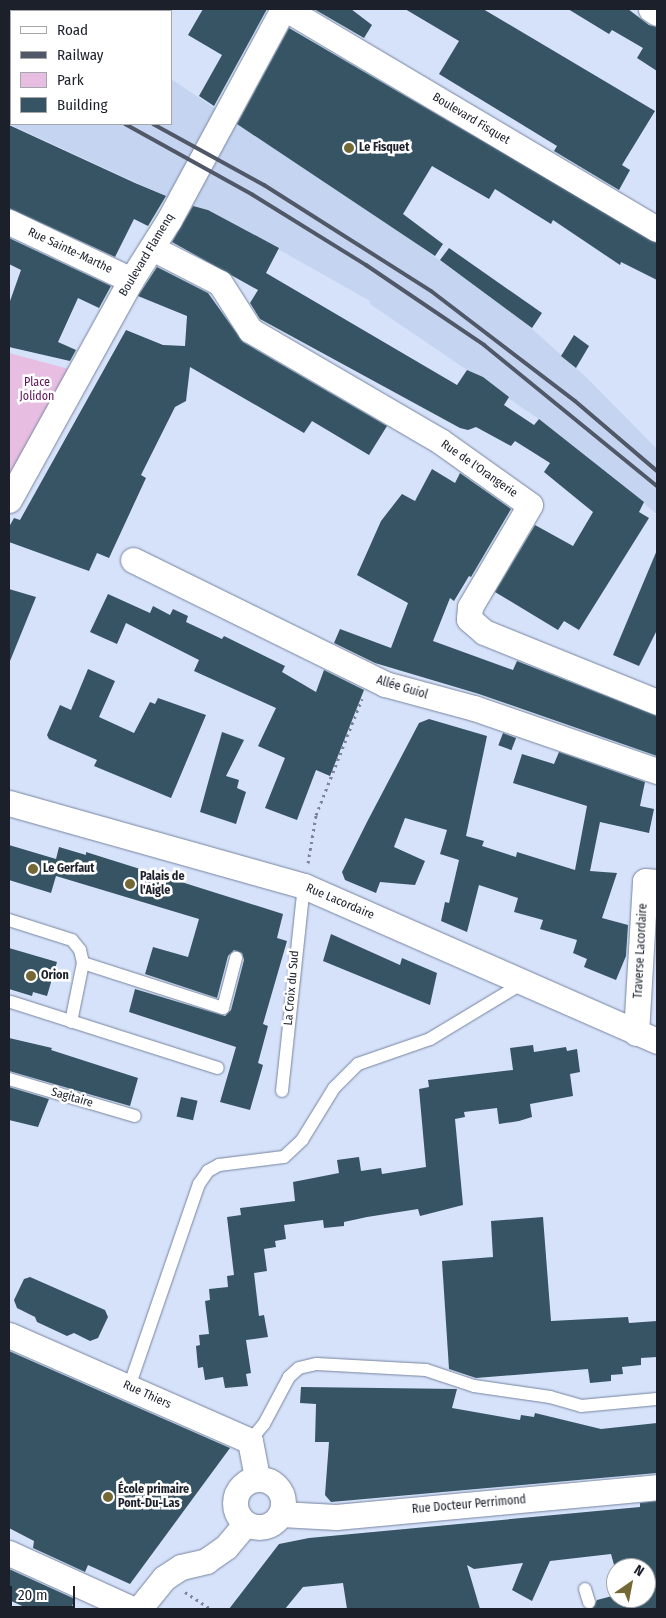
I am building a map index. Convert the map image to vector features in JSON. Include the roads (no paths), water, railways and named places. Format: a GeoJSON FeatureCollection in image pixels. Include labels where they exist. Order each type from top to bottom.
{"type":"FeatureCollection","features":[{"type":"Feature","properties":{"kind":"street","name":"Boulevard Fisquet"},"geometry":{"type":"LineString","coordinates":[[284,9],[657,229]]}},
{"type":"Feature","properties":{"kind":"street","name":"Boulevard Flamenq"},"geometry":{"type":"LineString","coordinates":[[13,485],[131,280],[152,248],[284,9]]}},
{"type":"Feature","properties":{"kind":"street"},"geometry":{"type":"LineString","coordinates":[[651,9],[657,12]]}},
{"type":"Feature","properties":{"kind":"street","name":"Rue Sainte-Marthe"},"geometry":{"type":"LineString","coordinates":[[9,222],[131,280]]}},
{"type":"Feature","properties":{"kind":"street","name":"Rue de l'Orangerie"},"geometry":{"type":"LineString","coordinates":[[152,248],[220,282],[250,330],[440,441],[530,505],[470,607],[469,618],[484,632],[657,702]]}},
{"type":"Feature","properties":{"kind":"street","name":"Allée Guiol"},"geometry":{"type":"LineString","coordinates":[[134,560],[371,678],[474,708],[657,771]]}},
{"type":"Feature","properties":{"kind":"street","name":"Rue Lacordaire"},"geometry":{"type":"LineString","coordinates":[[9,803],[304,886],[647,1037]]}},
{"type":"Feature","properties":{"kind":"street","name":"Traverse Lacordaire"},"geometry":{"type":"LineString","coordinates":[[647,1037],[645,881],[657,882]]}},
{"type":"Feature","properties":{"kind":"street","name":"Rue Thiers"},"geometry":{"type":"LineString","coordinates":[[9,1335],[250,1441]]}},
{"type":"Feature","properties":{"kind":"street"},"geometry":{"type":"LineString","coordinates":[[250,1441],[257,1478]]}},
{"type":"Feature","properties":{"kind":"street"},"geometry":{"type":"LineString","coordinates":[[257,1478],[273,1482],[282,1492],[284,1500],[281,1514],[271,1525],[257,1528],[245,1524],[234,1506],[236,1494],[245,1482],[257,1478]]}},
{"type":"Feature","properties":{"kind":"street","name":"Rue Docteur Perrimond"},"geometry":{"type":"LineString","coordinates":[[281,1514],[336,1518],[657,1487]]}},
{"type":"Feature","properties":{"kind":"street"},"geometry":{"type":"LineString","coordinates":[[139,1609],[164,1578],[181,1567],[206,1561],[226,1547],[245,1524]]}},
{"type":"Feature","properties":{"kind":"street"},"geometry":{"type":"LineString","coordinates":[[9,1553],[132,1609]]}},
{"type":"Feature","properties":{"kind":"lane","name":"La Croix du Sud"},"geometry":{"type":"LineString","coordinates":[[282,1090],[304,886]]}},
{"type":"Feature","properties":{"kind":"lane"},"geometry":{"type":"LineString","coordinates":[[9,920],[72,940],[80,950],[83,963],[71,1022]]}},
{"type":"Feature","properties":{"kind":"lane"},"geometry":{"type":"LineString","coordinates":[[83,963],[223,1008],[236,958]]}},
{"type":"Feature","properties":{"kind":"lane"},"geometry":{"type":"LineString","coordinates":[[129,1387],[199,1184],[208,1171],[219,1165],[265,1161],[290,1153],[302,1140],[334,1088],[358,1064],[430,1040],[523,983]]}},
{"type":"Feature","properties":{"kind":"lane"},"geometry":{"type":"LineString","coordinates":[[11,1002],[218,1068]]}},
{"type":"Feature","properties":{"kind":"lane","name":"Sagitaire"},"geometry":{"type":"LineString","coordinates":[[9,1079],[136,1116]]}},
{"type":"Feature","properties":{"kind":"lane"},"geometry":{"type":"LineString","coordinates":[[250,1441],[264,1424],[289,1377],[299,1368],[317,1364],[426,1370],[474,1386],[543,1396],[581,1406],[657,1400]]}},
{"type":"Feature","properties":{"kind":"lane"},"geometry":{"type":"LineString","coordinates":[[585,1589],[589,1602]]}},
{"type":"Feature","properties":{"kind":"railway"},"geometry":{"type":"LineString","coordinates":[[127,125],[253,195],[366,265],[484,345],[657,486]]}},
{"type":"Feature","properties":{"kind":"railway"},"geometry":{"type":"LineString","coordinates":[[155,125],[264,185],[431,291],[575,401],[657,471]]}},
{"type":"Feature","properties":{"kind":"place","name":"Le Fisquet"},"geometry":{"type":"Point","coordinates":[349,148]}},
{"type":"Feature","properties":{"kind":"place","name":"Le Gerfaut"},"geometry":{"type":"Point","coordinates":[33,869]}},
{"type":"Feature","properties":{"kind":"place","name":"Palais de l'Aigle"},"geometry":{"type":"Point","coordinates":[130,884]}},
{"type":"Feature","properties":{"kind":"place","name":"Orion"},"geometry":{"type":"Point","coordinates":[31,976]}},
{"type":"Feature","properties":{"kind":"place","name":"École primaire Pont-Du-Las"},"geometry":{"type":"Point","coordinates":[108,1497]}},
{"type":"Feature","properties":{"kind":"park label","name":"Place Jolidon"},"geometry":{"type":"Point","coordinates":[37,390]}}]}
